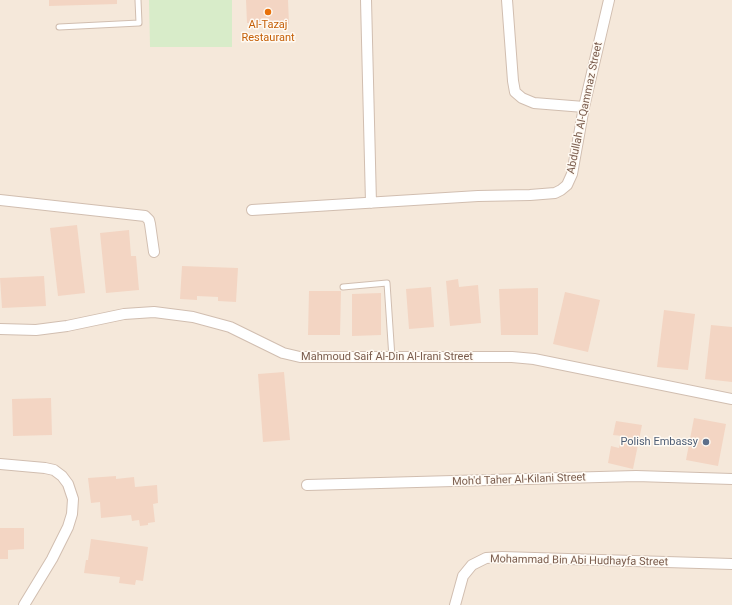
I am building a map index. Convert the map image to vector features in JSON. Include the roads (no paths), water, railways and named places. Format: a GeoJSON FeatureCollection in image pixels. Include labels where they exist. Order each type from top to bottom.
{"type":"FeatureCollection","features":[{"type":"Feature","properties":{"kind":"street"},"geometry":{"type":"LineString","coordinates":[[366,0],[371,203]]}},
{"type":"Feature","properties":{"kind":"street"},"geometry":{"type":"LineString","coordinates":[[507,0],[513,81],[516,92],[522,98],[534,102],[584,107]]}},
{"type":"Feature","properties":{"kind":"street","name":"Abdullah Al-Qammaz Street"},"geometry":{"type":"LineString","coordinates":[[252,210],[478,196],[554,193],[567,185],[572,174],[584,107],[609,0]]}},
{"type":"Feature","properties":{"kind":"street"},"geometry":{"type":"LineString","coordinates":[[0,200],[145,216],[149,220],[154,252]]}},
{"type":"Feature","properties":{"kind":"street","name":"Mahmoud Saif Al-Din Al-Irani Street"},"geometry":{"type":"LineString","coordinates":[[0,328],[36,330],[67,326],[124,314],[154,312],[193,317],[230,327],[283,353],[300,358],[512,357],[534,359],[732,399]]}},
{"type":"Feature","properties":{"kind":"street"},"geometry":{"type":"LineString","coordinates":[[0,464],[54,470],[62,476],[68,484],[73,499],[72,514],[68,527],[52,559],[24,605]]}},
{"type":"Feature","properties":{"kind":"street","name":"Moh'd Taher Al-Kilani Street"},"geometry":{"type":"LineString","coordinates":[[307,485],[636,476],[732,479]]}},
{"type":"Feature","properties":{"kind":"street","name":"Mohammad Bin Abi Hudhayfa Street"},"geometry":{"type":"LineString","coordinates":[[455,605],[463,576],[472,565],[486,558],[502,557],[732,564]]}},
{"type":"Feature","properties":{"kind":"lane"},"geometry":{"type":"LineString","coordinates":[[58,27],[139,22],[138,0]]}},
{"type":"Feature","properties":{"kind":"lane"},"geometry":{"type":"LineString","coordinates":[[343,287],[387,283],[392,358]]}},
{"type":"Feature","properties":{"kind":"place","name":"Al-Tazaj Restaurant"},"geometry":{"type":"Point","coordinates":[268,12]}},
{"type":"Feature","properties":{"kind":"place","name":"Polish Embassy"},"geometry":{"type":"Point","coordinates":[706,442]}}]}
